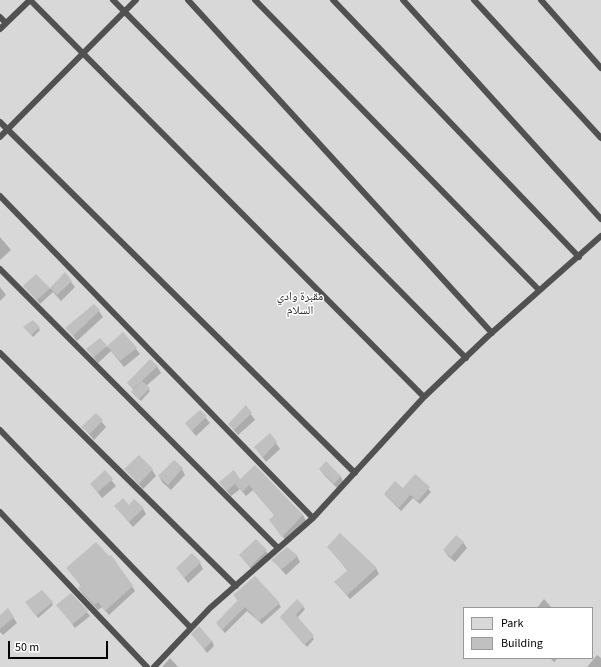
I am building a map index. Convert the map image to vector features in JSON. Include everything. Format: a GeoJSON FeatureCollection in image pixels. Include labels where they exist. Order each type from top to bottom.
{"type":"FeatureCollection","features":[{"type":"Feature","properties":{"kind":"lane"},"geometry":{"type":"LineString","coordinates":[[0,29],[30,0],[424,397]]}},
{"type":"Feature","properties":{"kind":"lane"},"geometry":{"type":"LineString","coordinates":[[113,0],[466,358]]}},
{"type":"Feature","properties":{"kind":"lane"},"geometry":{"type":"LineString","coordinates":[[0,137],[136,0]]}},
{"type":"Feature","properties":{"kind":"lane"},"geometry":{"type":"LineString","coordinates":[[188,0],[492,333]]}},
{"type":"Feature","properties":{"kind":"lane"},"geometry":{"type":"LineString","coordinates":[[255,0],[539,290]]}},
{"type":"Feature","properties":{"kind":"lane"},"geometry":{"type":"LineString","coordinates":[[333,0],[578,257]]}},
{"type":"Feature","properties":{"kind":"lane"},"geometry":{"type":"LineString","coordinates":[[403,0],[601,219]]}},
{"type":"Feature","properties":{"kind":"lane"},"geometry":{"type":"LineString","coordinates":[[474,0],[601,138]]}},
{"type":"Feature","properties":{"kind":"lane"},"geometry":{"type":"LineString","coordinates":[[540,0],[601,68]]}},
{"type":"Feature","properties":{"kind":"lane"},"geometry":{"type":"LineString","coordinates":[[0,17],[6,23]]}},
{"type":"Feature","properties":{"kind":"lane"},"geometry":{"type":"LineString","coordinates":[[0,122],[355,473]]}},
{"type":"Feature","properties":{"kind":"lane"},"geometry":{"type":"LineString","coordinates":[[0,196],[313,518]]}},
{"type":"Feature","properties":{"kind":"lane"},"geometry":{"type":"LineString","coordinates":[[154,667],[191,628],[313,518],[424,397],[539,290],[601,236]]}},
{"type":"Feature","properties":{"kind":"lane"},"geometry":{"type":"LineString","coordinates":[[0,269],[278,548]]}},
{"type":"Feature","properties":{"kind":"lane"},"geometry":{"type":"LineString","coordinates":[[0,353],[236,586]]}},
{"type":"Feature","properties":{"kind":"lane"},"geometry":{"type":"LineString","coordinates":[[0,430],[191,628]]}},
{"type":"Feature","properties":{"kind":"lane"},"geometry":{"type":"LineString","coordinates":[[0,512],[147,667]]}},
{"type":"Feature","properties":{"kind":"green space","name":"مقبرة وادي السلام"},"geometry":{"type":"Polygon","coordinates":[[[0,0],[601,0],[601,667],[0,667],[0,0]]]}},
{"type":"Feature","properties":{"kind":"building"},"geometry":{"type":"Polygon","coordinates":[[[65,272],[72,281],[57,295],[50,288],[65,272]]]}},
{"type":"Feature","properties":{"kind":"building"},"geometry":{"type":"Polygon","coordinates":[[[36,274],[50,288],[37,300],[23,286],[36,274]]]}},
{"type":"Feature","properties":{"kind":"building"},"geometry":{"type":"Polygon","coordinates":[[[94,304],[100,310],[73,336],[65,328],[94,304]]]}},
{"type":"Feature","properties":{"kind":"building"},"geometry":{"type":"Polygon","coordinates":[[[33,320],[40,327],[31,335],[23,327],[33,320]]]}},
{"type":"Feature","properties":{"kind":"building"},"geometry":{"type":"Polygon","coordinates":[[[123,332],[137,348],[120,361],[107,346],[123,332]]]}},
{"type":"Feature","properties":{"kind":"building"},"geometry":{"type":"Polygon","coordinates":[[[100,338],[107,346],[94,357],[86,349],[100,338]]]}},
{"type":"Feature","properties":{"kind":"building"},"geometry":{"type":"Polygon","coordinates":[[[150,359],[158,366],[133,389],[127,383],[150,359]]]}},
{"type":"Feature","properties":{"kind":"building"},"geometry":{"type":"Polygon","coordinates":[[[142,381],[150,388],[139,399],[131,392],[142,381]]]}},
{"type":"Feature","properties":{"kind":"building"},"geometry":{"type":"Polygon","coordinates":[[[246,405],[252,413],[234,430],[228,424],[246,405]]]}},
{"type":"Feature","properties":{"kind":"building"},"geometry":{"type":"Polygon","coordinates":[[[200,410],[207,416],[192,431],[185,423],[200,410]]]}},
{"type":"Feature","properties":{"kind":"building"},"geometry":{"type":"Polygon","coordinates":[[[96,413],[103,420],[90,434],[81,427],[96,413]]]}},
{"type":"Feature","properties":{"kind":"building"},"geometry":{"type":"Polygon","coordinates":[[[270,433],[277,442],[263,457],[254,447],[270,433]]]}},
{"type":"Feature","properties":{"kind":"building"},"geometry":{"type":"Polygon","coordinates":[[[139,455],[153,469],[139,484],[124,469],[139,455]]]}},
{"type":"Feature","properties":{"kind":"building"},"geometry":{"type":"Polygon","coordinates":[[[174,460],[183,468],[168,485],[158,476],[174,460]]]}},
{"type":"Feature","properties":{"kind":"building"},"geometry":{"type":"Polygon","coordinates":[[[326,461],[341,476],[334,484],[319,469],[326,461]]]}},
{"type":"Feature","properties":{"kind":"building"},"geometry":{"type":"Polygon","coordinates":[[[255,465],[303,515],[282,537],[269,520],[274,515],[249,485],[242,492],[235,484],[255,465]]]}},
{"type":"Feature","properties":{"kind":"building"},"geometry":{"type":"Polygon","coordinates":[[[105,470],[113,479],[98,492],[90,484],[105,470]]]}},
{"type":"Feature","properties":{"kind":"building"},"geometry":{"type":"Polygon","coordinates":[[[234,470],[240,479],[227,491],[219,482],[234,470]]]}},
{"type":"Feature","properties":{"kind":"building"},"geometry":{"type":"Polygon","coordinates":[[[415,474],[430,487],[418,501],[410,495],[399,508],[384,494],[395,481],[403,488],[415,474]]]}},
{"type":"Feature","properties":{"kind":"building"},"geometry":{"type":"Polygon","coordinates":[[[123,498],[129,505],[134,499],[144,508],[129,522],[114,506],[123,498]]]}},
{"type":"Feature","properties":{"kind":"building"},"geometry":{"type":"Polygon","coordinates":[[[340,533],[377,568],[347,595],[334,582],[348,570],[327,547],[340,533]]]}},
{"type":"Feature","properties":{"kind":"building"},"geometry":{"type":"Polygon","coordinates":[[[456,535],[464,542],[451,557],[443,550],[456,535]]]}},
{"type":"Feature","properties":{"kind":"building"},"geometry":{"type":"Polygon","coordinates":[[[256,539],[267,550],[250,567],[239,555],[256,539]]]}},
{"type":"Feature","properties":{"kind":"building"},"geometry":{"type":"Polygon","coordinates":[[[96,542],[109,556],[111,555],[133,586],[105,611],[98,602],[95,605],[78,588],[81,585],[66,568],[96,542]]]}},
{"type":"Feature","properties":{"kind":"building"},"geometry":{"type":"Polygon","coordinates":[[[287,547],[298,556],[282,569],[271,560],[287,547]]]}},
{"type":"Feature","properties":{"kind":"building"},"geometry":{"type":"Polygon","coordinates":[[[192,553],[201,562],[184,578],[176,568],[192,553]]]}},
{"type":"Feature","properties":{"kind":"building"},"geometry":{"type":"Polygon","coordinates":[[[255,576],[280,603],[259,621],[245,607],[222,630],[216,623],[238,600],[233,595],[255,576]]]}},
{"type":"Feature","properties":{"kind":"building"},"geometry":{"type":"Polygon","coordinates":[[[42,590],[53,602],[36,616],[25,602],[42,590]]]}},
{"type":"Feature","properties":{"kind":"building"},"geometry":{"type":"Polygon","coordinates":[[[71,593],[88,611],[72,624],[56,605],[71,593]]]}},
{"type":"Feature","properties":{"kind":"building"},"geometry":{"type":"Polygon","coordinates":[[[297,599],[304,606],[296,615],[314,636],[304,645],[280,617],[297,599]]]}},
{"type":"Feature","properties":{"kind":"building"},"geometry":{"type":"Polygon","coordinates":[[[8,608],[14,617],[0,629],[0,615],[8,608]]]}},
{"type":"Feature","properties":{"kind":"building"},"geometry":{"type":"Polygon","coordinates":[[[199,626],[212,641],[204,649],[191,634],[199,626]]]}}]}
